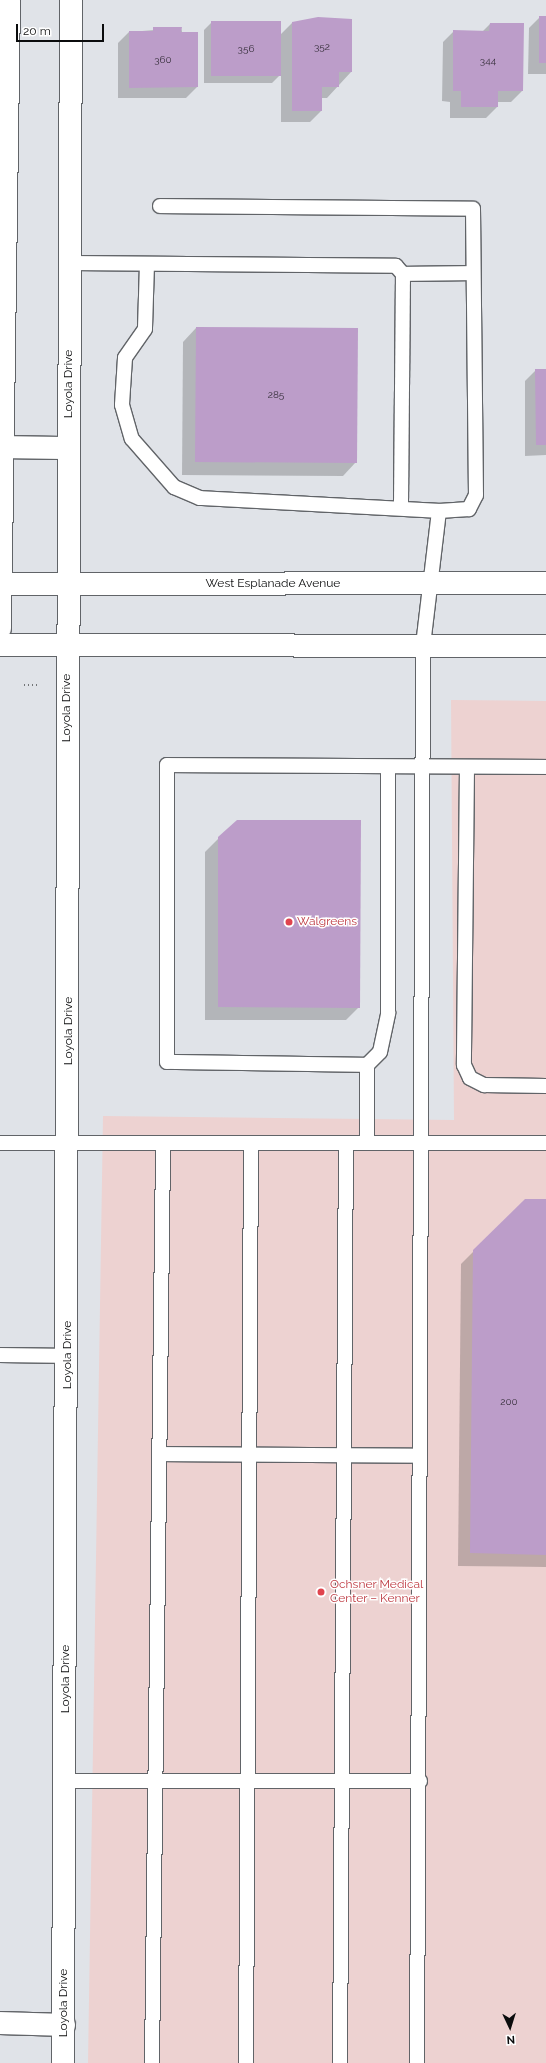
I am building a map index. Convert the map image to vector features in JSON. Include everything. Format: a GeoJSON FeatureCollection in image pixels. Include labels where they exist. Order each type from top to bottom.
{"type":"FeatureCollection","features":[{"type":"Feature","properties":{"kind":"main road"},"geometry":{"type":"LineString","coordinates":[[0,628],[4,447],[2,345],[3,154],[9,0]]}},
{"type":"Feature","properties":{"kind":"main road","name":"Loyola Drive"},"geometry":{"type":"LineString","coordinates":[[63,2063],[69,1144],[67,645],[71,0]]}},
{"type":"Feature","properties":{"kind":"main road"},"geometry":{"type":"LineString","coordinates":[[4,447],[68,448]]}},
{"type":"Feature","properties":{"kind":"main road","name":"West Esplanade Avenue"},"geometry":{"type":"LineString","coordinates":[[1,584],[546,583]]}},
{"type":"Feature","properties":{"kind":"main road"},"geometry":{"type":"LineString","coordinates":[[0,645],[546,646]]}},
{"type":"Feature","properties":{"kind":"main road"},"geometry":{"type":"LineString","coordinates":[[0,2023],[64,2025]]}},
{"type":"Feature","properties":{"kind":"lane"},"geometry":{"type":"LineString","coordinates":[[147,264],[145,330],[125,358],[122,405],[132,439],[174,487],[200,498],[439,511],[469,509],[476,495],[473,209],[160,206]]}},
{"type":"Feature","properties":{"kind":"lane"},"geometry":{"type":"LineString","coordinates":[[70,262],[396,266],[403,274],[401,508]]}},
{"type":"Feature","properties":{"kind":"lane"},"geometry":{"type":"LineString","coordinates":[[403,274],[474,273]]}},
{"type":"Feature","properties":{"kind":"lane"},"geometry":{"type":"LineString","coordinates":[[417,2063],[420,1781],[421,1143],[424,645],[439,511]]}},
{"type":"Feature","properties":{"kind":"lane"},"geometry":{"type":"LineString","coordinates":[[367,1065],[167,1062],[166,765],[546,767]]}},
{"type":"Feature","properties":{"kind":"lane"},"geometry":{"type":"LineString","coordinates":[[367,1143],[367,1065],[380,1052],[388,1013],[388,767]]}},
{"type":"Feature","properties":{"kind":"lane"},"geometry":{"type":"LineString","coordinates":[[467,767],[464,1065],[470,1078],[484,1086],[546,1086]]}},
{"type":"Feature","properties":{"kind":"lane"},"geometry":{"type":"LineString","coordinates":[[0,1143],[546,1142]]}},
{"type":"Feature","properties":{"kind":"lane"},"geometry":{"type":"LineString","coordinates":[[152,2063],[163,1143]]}},
{"type":"Feature","properties":{"kind":"lane"},"geometry":{"type":"LineString","coordinates":[[246,2063],[248,1455],[251,1143]]}},
{"type":"Feature","properties":{"kind":"lane"},"geometry":{"type":"LineString","coordinates":[[340,2063],[342,1455],[346,1143]]}},
{"type":"Feature","properties":{"kind":"lane"},"geometry":{"type":"LineString","coordinates":[[0,1355],[68,1356]]}},
{"type":"Feature","properties":{"kind":"lane"},"geometry":{"type":"LineString","coordinates":[[160,1454],[420,1456]]}},
{"type":"Feature","properties":{"kind":"lane"},"geometry":{"type":"LineString","coordinates":[[65,1781],[420,1781]]}},
{"type":"Feature","properties":{"kind":"path"},"geometry":{"type":"LineString","coordinates":[[24,685],[38,685]]}},
{"type":"Feature","properties":{"kind":"shaded area","name":"Ochsner Medical Center – Kenner"},"geometry":{"type":"Polygon","coordinates":[[[451,700],[546,701],[546,2063],[88,2063],[103,1116],[454,1120],[451,700]]]}},
{"type":"Feature","properties":{"kind":"building"},"geometry":{"type":"Polygon","coordinates":[[[539,16],[546,16],[546,63],[539,63],[539,16]]]}},
{"type":"Feature","properties":{"kind":"building"},"geometry":{"type":"Polygon","coordinates":[[[318,17],[352,19],[352,72],[339,72],[339,87],[322,87],[322,111],[292,111],[292,22],[318,17]]]}},
{"type":"Feature","properties":{"kind":"building"},"geometry":{"type":"Polygon","coordinates":[[[211,21],[281,21],[281,76],[211,76],[211,21]]]}},
{"type":"Feature","properties":{"kind":"building"},"geometry":{"type":"Polygon","coordinates":[[[490,23],[524,23],[523,91],[498,91],[498,107],[461,107],[461,91],[453,91],[453,30],[489,31],[490,23]]]}},
{"type":"Feature","properties":{"kind":"building"},"geometry":{"type":"Polygon","coordinates":[[[153,27],[182,27],[181,32],[198,32],[198,87],[129,88],[129,31],[153,31],[153,27]]]}},
{"type":"Feature","properties":{"kind":"building"},"geometry":{"type":"Polygon","coordinates":[[[196,327],[358,328],[357,463],[195,462],[196,327]]]}},
{"type":"Feature","properties":{"kind":"building"},"geometry":{"type":"Polygon","coordinates":[[[535,369],[546,369],[546,445],[536,445],[535,369]]]}},
{"type":"Feature","properties":{"kind":"building","name":"Walgreens"},"geometry":{"type":"Polygon","coordinates":[[[237,820],[361,820],[360,1008],[218,1007],[218,837],[237,820]]]}},
{"type":"Feature","properties":{"kind":"building"},"geometry":{"type":"Polygon","coordinates":[[[525,1199],[546,1199],[546,1555],[470,1553],[473,1250],[525,1199]]]}},
{"type":"Feature","properties":{"kind":"place","name":"Walgreens"},"geometry":{"type":"Point","coordinates":[289,922]}},
{"type":"Feature","properties":{"kind":"place","name":"Ochsner Medical Center – Kenner"},"geometry":{"type":"Point","coordinates":[321,1592]}}]}
